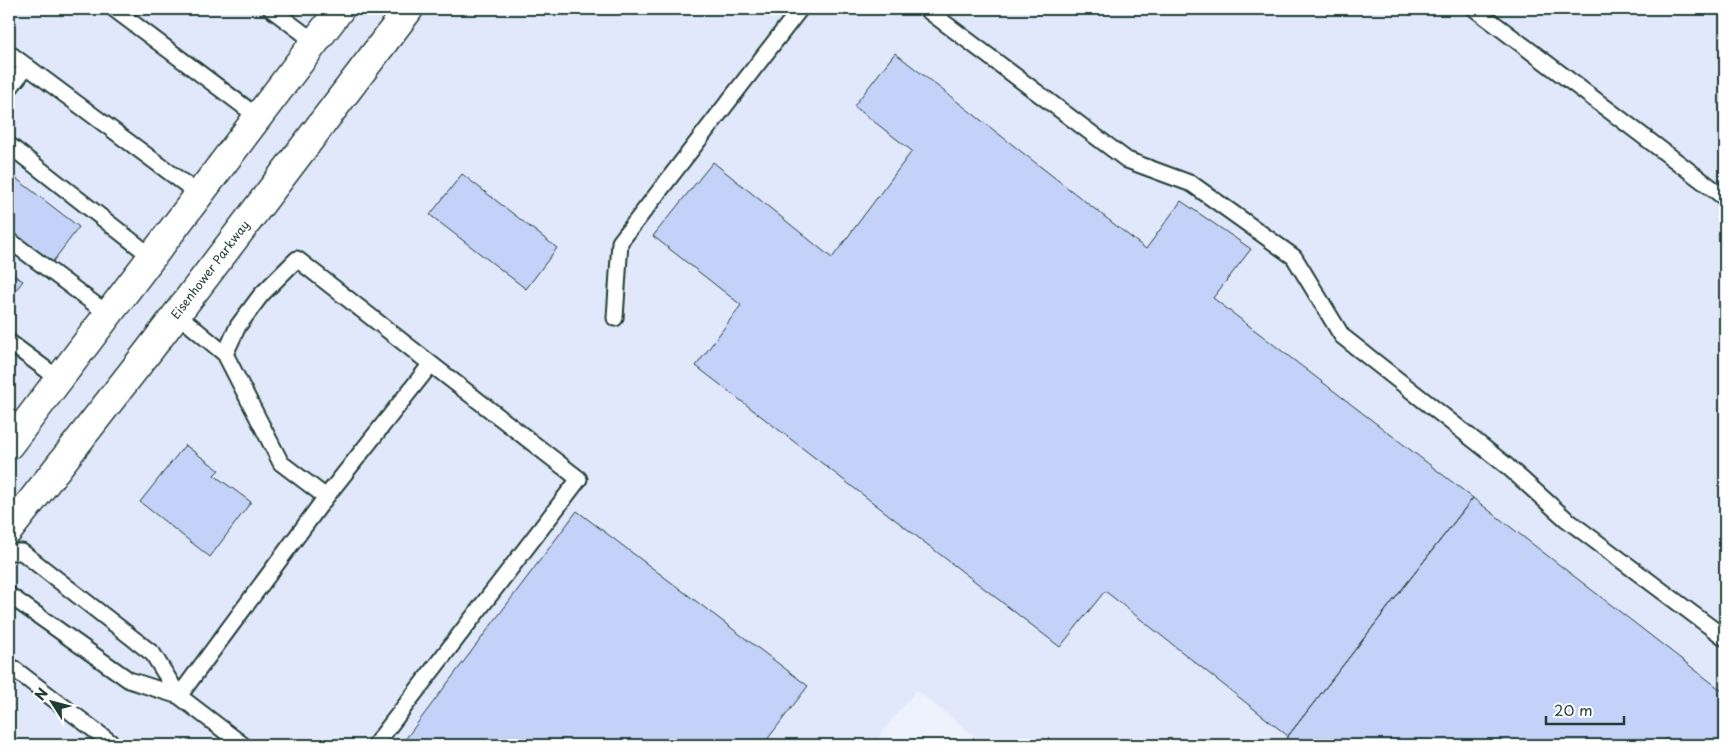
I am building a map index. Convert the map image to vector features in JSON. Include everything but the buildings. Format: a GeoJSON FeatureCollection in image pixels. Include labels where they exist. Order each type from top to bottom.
{"type":"FeatureCollection","features":[{"type":"Feature","properties":{"kind":"main road"},"geometry":{"type":"LineString","coordinates":[[9,445],[340,9]]}},
{"type":"Feature","properties":{"kind":"main road","name":"Eisenhower Parkway"},"geometry":{"type":"LineString","coordinates":[[9,530],[178,314],[408,9]]}},
{"type":"Feature","properties":{"kind":"lane"},"geometry":{"type":"LineString","coordinates":[[114,9],[258,117]]}},
{"type":"Feature","properties":{"kind":"lane"},"geometry":{"type":"LineString","coordinates":[[271,9],[315,42]]}},
{"type":"Feature","properties":{"kind":"lane"},"geometry":{"type":"LineString","coordinates":[[615,318],[620,242],[800,9]]}},
{"type":"Feature","properties":{"kind":"lane"},"geometry":{"type":"LineString","coordinates":[[926,9],[1127,160],[1192,184],[1294,257],[1342,336],[1507,466],[1566,519],[1725,638]]}},
{"type":"Feature","properties":{"kind":"lane"},"geometry":{"type":"LineString","coordinates":[[1475,9],[1725,198]]}},
{"type":"Feature","properties":{"kind":"lane"},"geometry":{"type":"LineString","coordinates":[[9,53],[200,195]]}},
{"type":"Feature","properties":{"kind":"lane"},"geometry":{"type":"LineString","coordinates":[[9,90],[27,66]]}},
{"type":"Feature","properties":{"kind":"lane"},"geometry":{"type":"LineString","coordinates":[[9,145],[152,257]]}},
{"type":"Feature","properties":{"kind":"lane"},"geometry":{"type":"LineString","coordinates":[[9,240],[108,314]]}},
{"type":"Feature","properties":{"kind":"lane"},"geometry":{"type":"LineString","coordinates":[[225,354],[238,326],[261,295],[296,259],[579,479],[375,745]]}},
{"type":"Feature","properties":{"kind":"lane"},"geometry":{"type":"LineString","coordinates":[[178,314],[225,354],[280,463],[326,497]]}},
{"type":"Feature","properties":{"kind":"lane"},"geometry":{"type":"LineString","coordinates":[[9,342],[59,379]]}},
{"type":"Feature","properties":{"kind":"lane"},"geometry":{"type":"LineString","coordinates":[[178,696],[326,497],[431,364]]}},
{"type":"Feature","properties":{"kind":"lane"},"geometry":{"type":"LineString","coordinates":[[9,552],[22,552],[152,654],[178,696]]}},
{"type":"Feature","properties":{"kind":"lane"},"geometry":{"type":"LineString","coordinates":[[9,595],[129,680],[178,696],[242,745]]}},
{"type":"Feature","properties":{"kind":"lane"},"geometry":{"type":"LineString","coordinates":[[9,665],[114,745]]}},
{"type":"Feature","properties":{"kind":"shaded area"},"geometry":{"type":"Polygon","coordinates":[[[9,9],[1725,9],[1725,745],[986,745],[916,690],[872,745],[9,745],[9,9]]]}}]}
